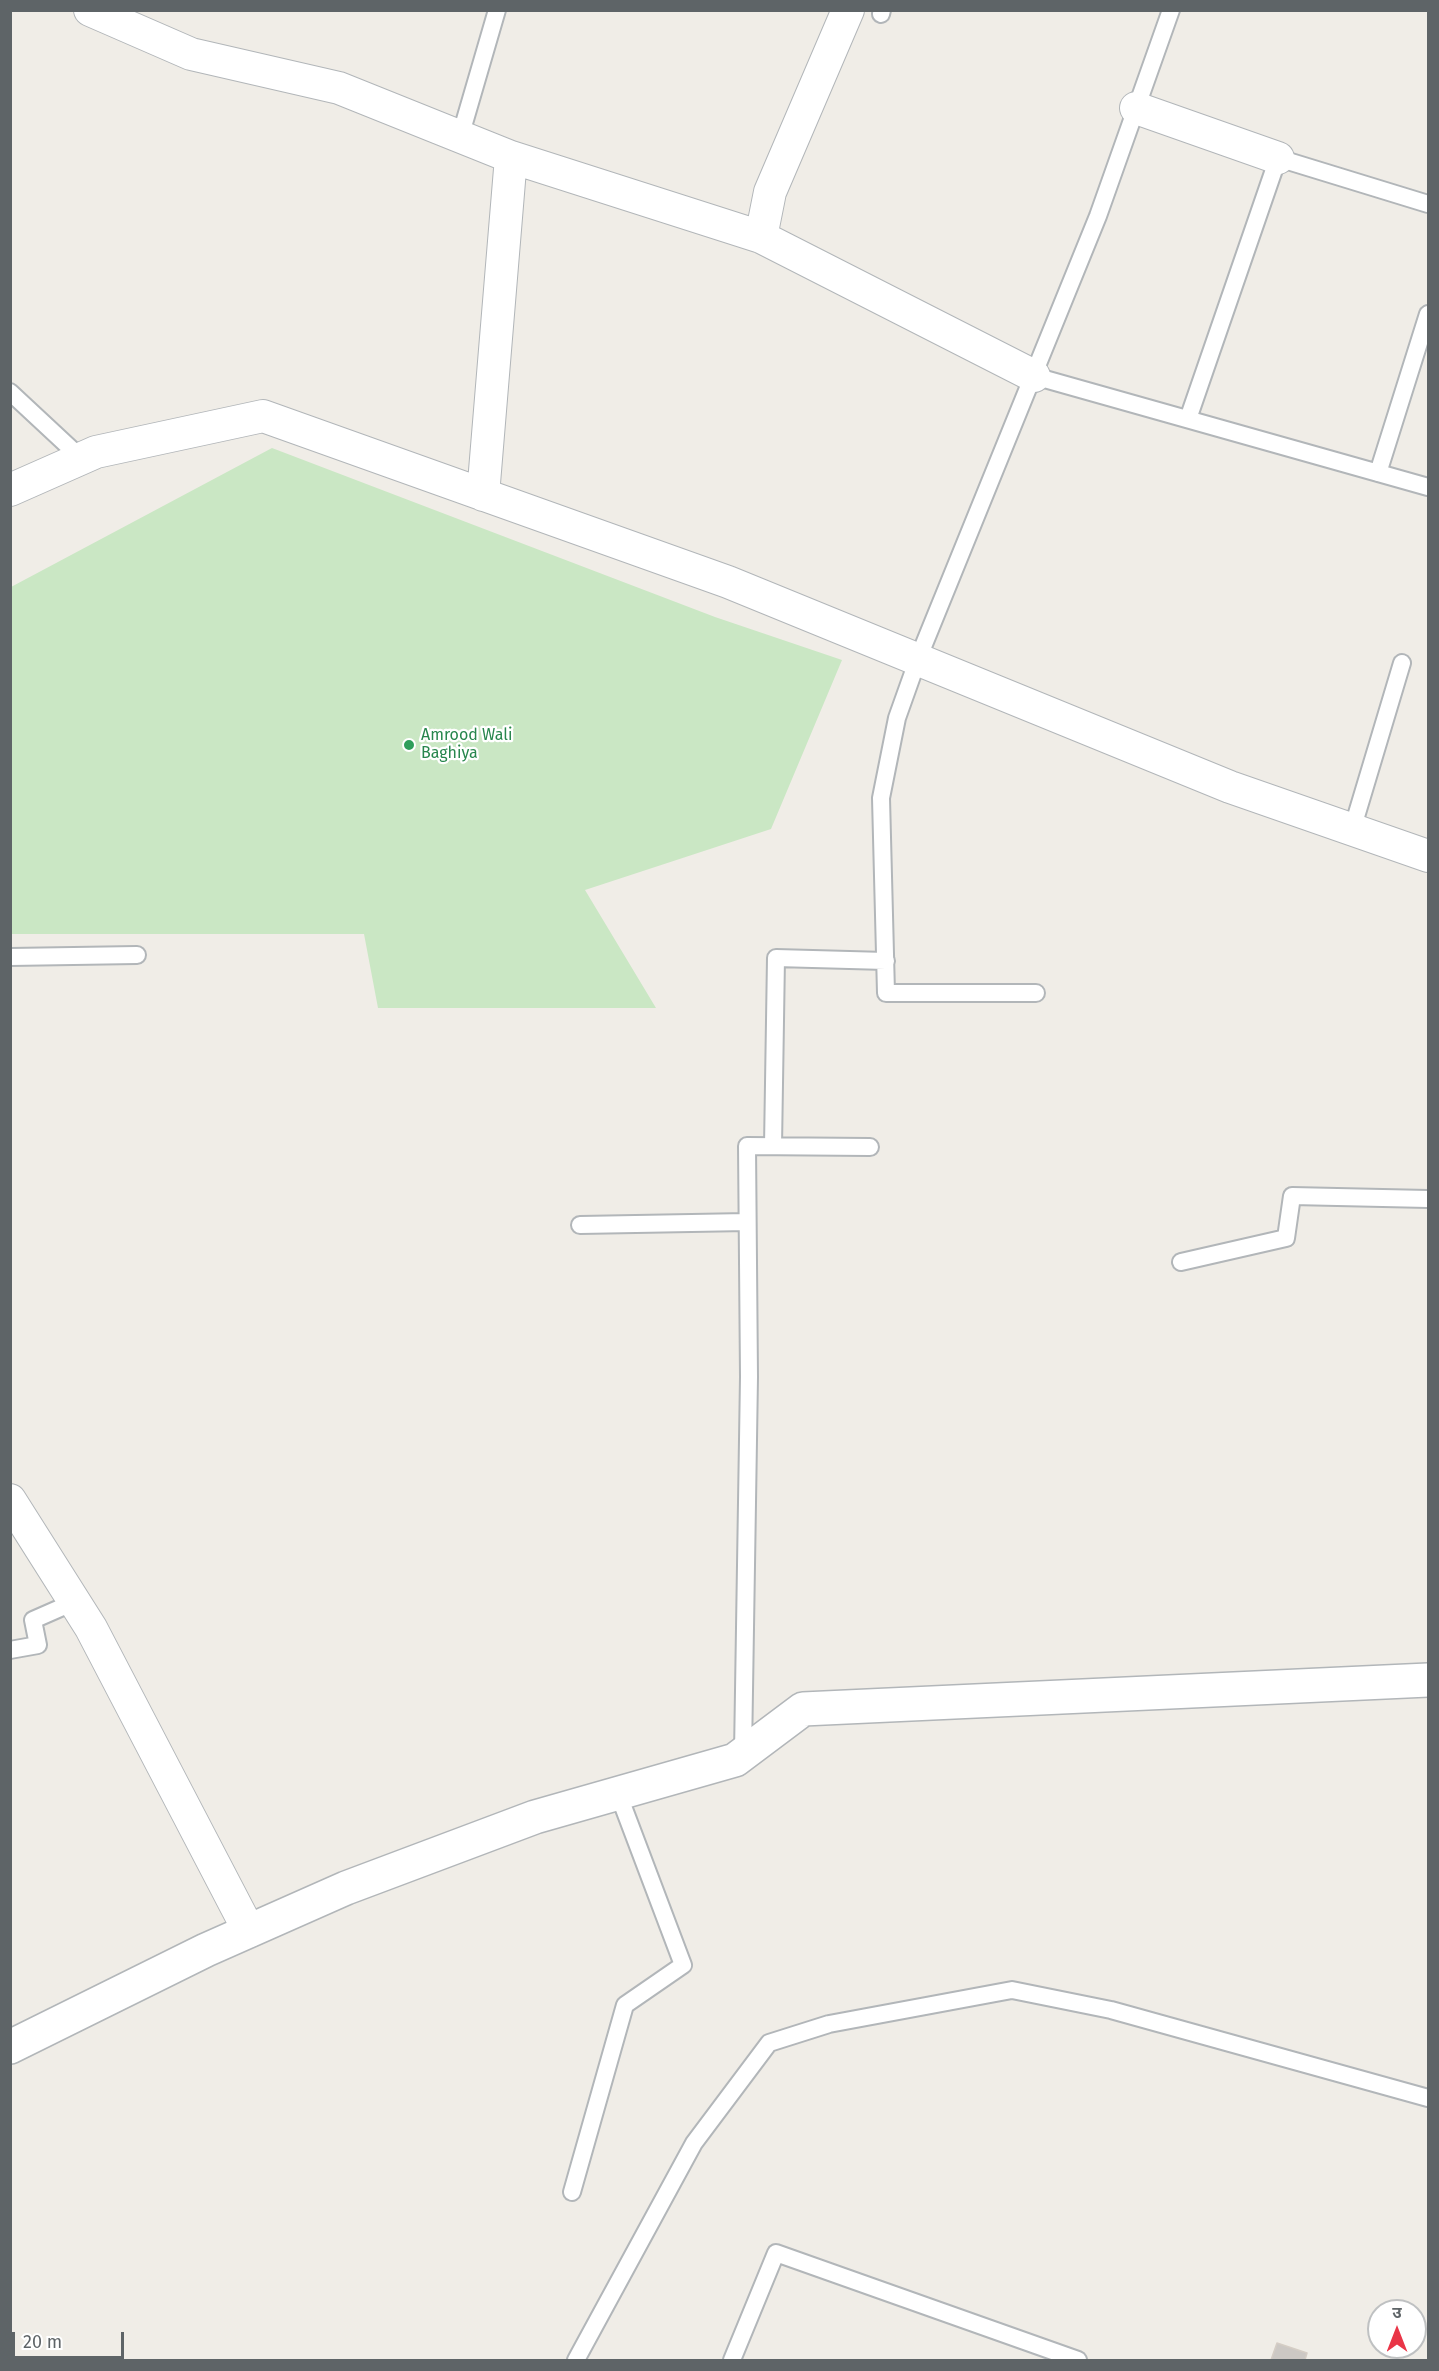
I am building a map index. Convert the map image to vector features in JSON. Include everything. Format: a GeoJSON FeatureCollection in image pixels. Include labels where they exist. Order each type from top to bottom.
{"type":"FeatureCollection","features":[{"type":"Feature","properties":{"kind":"street"},"geometry":{"type":"LineString","coordinates":[[90,10],[191,54],[339,88],[511,157],[761,237],[1034,376]]}},
{"type":"Feature","properties":{"kind":"street"},"geometry":{"type":"LineString","coordinates":[[761,237],[770,192],[848,10]]}},
{"type":"Feature","properties":{"kind":"street"},"geometry":{"type":"LineString","coordinates":[[1137,108],[1278,158]]}},
{"type":"Feature","properties":{"kind":"street"},"geometry":{"type":"LineString","coordinates":[[483,495],[511,157]]}},
{"type":"Feature","properties":{"kind":"street"},"geometry":{"type":"LineString","coordinates":[[10,490],[96,452],[263,416],[728,582],[1230,788],[1428,856]]}},
{"type":"Feature","properties":{"kind":"street"},"geometry":{"type":"LineString","coordinates":[[10,1500],[91,1628],[249,1931]]}},
{"type":"Feature","properties":{"kind":"street"},"geometry":{"type":"LineString","coordinates":[[10,2047],[206,1950],[346,1888],[535,1817],[735,1760],[803,1709],[1428,1680]]}},
{"type":"Feature","properties":{"kind":"lane"},"geometry":{"type":"LineString","coordinates":[[460,137],[496,10]]}},
{"type":"Feature","properties":{"kind":"lane"},"geometry":{"type":"LineString","coordinates":[[1036,993],[886,993],[880,798],[897,718],[918,659],[1098,216],[1171,10]]}},
{"type":"Feature","properties":{"kind":"lane"},"geometry":{"type":"LineString","coordinates":[[1188,419],[1278,158],[1428,204]]}},
{"type":"Feature","properties":{"kind":"lane"},"geometry":{"type":"LineString","coordinates":[[1378,473],[1428,314]]}},
{"type":"Feature","properties":{"kind":"lane"},"geometry":{"type":"LineString","coordinates":[[1034,376],[1428,487]]}},
{"type":"Feature","properties":{"kind":"lane"},"geometry":{"type":"LineString","coordinates":[[10,392],[82,459]]}},
{"type":"Feature","properties":{"kind":"lane"},"geometry":{"type":"LineString","coordinates":[[1353,830],[1402,663]]}},
{"type":"Feature","properties":{"kind":"lane"},"geometry":{"type":"LineString","coordinates":[[10,957],[137,955]]}},
{"type":"Feature","properties":{"kind":"lane"},"geometry":{"type":"LineString","coordinates":[[773,1146],[776,958],[886,961]]}},
{"type":"Feature","properties":{"kind":"lane"},"geometry":{"type":"LineString","coordinates":[[743,1754],[749,1377],[747,1146],[870,1148]]}},
{"type":"Feature","properties":{"kind":"lane"},"geometry":{"type":"LineString","coordinates":[[1182,1262],[1286,1238],[1292,1196],[1428,1199]]}},
{"type":"Feature","properties":{"kind":"lane"},"geometry":{"type":"LineString","coordinates":[[580,1225],[747,1222]]}},
{"type":"Feature","properties":{"kind":"lane"},"geometry":{"type":"LineString","coordinates":[[10,1650],[38,1645],[33,1620],[74,1602]]}},
{"type":"Feature","properties":{"kind":"lane"},"geometry":{"type":"LineString","coordinates":[[572,2192],[625,2005],[683,1965],[618,1793]]}},
{"type":"Feature","properties":{"kind":"lane"},"geometry":{"type":"LineString","coordinates":[[576,2361],[694,2143],[769,2043],[829,2024],[1012,1990],[1111,2010],[1428,2098]]}},
{"type":"Feature","properties":{"kind":"lane"},"geometry":{"type":"LineString","coordinates":[[732,2361],[776,2253],[1078,2361]]}},
{"type":"Feature","properties":{"kind":"green space","name":"Amrood Wali Baghiya"},"geometry":{"type":"Polygon","coordinates":[[[272,448],[715,617],[842,660],[771,829],[585,890],[656,1008],[378,1008],[364,934],[11,934],[11,587],[272,448]]]}},
{"type":"Feature","properties":{"kind":"building"},"geometry":{"type":"Polygon","coordinates":[[[1277,2343],[1307,2353],[1305,2360],[1271,2360],[1277,2343]]]}},
{"type":"Feature","properties":{"kind":"place","name":"Amrood Wali Baghiya"},"geometry":{"type":"Point","coordinates":[409,745]}}]}
